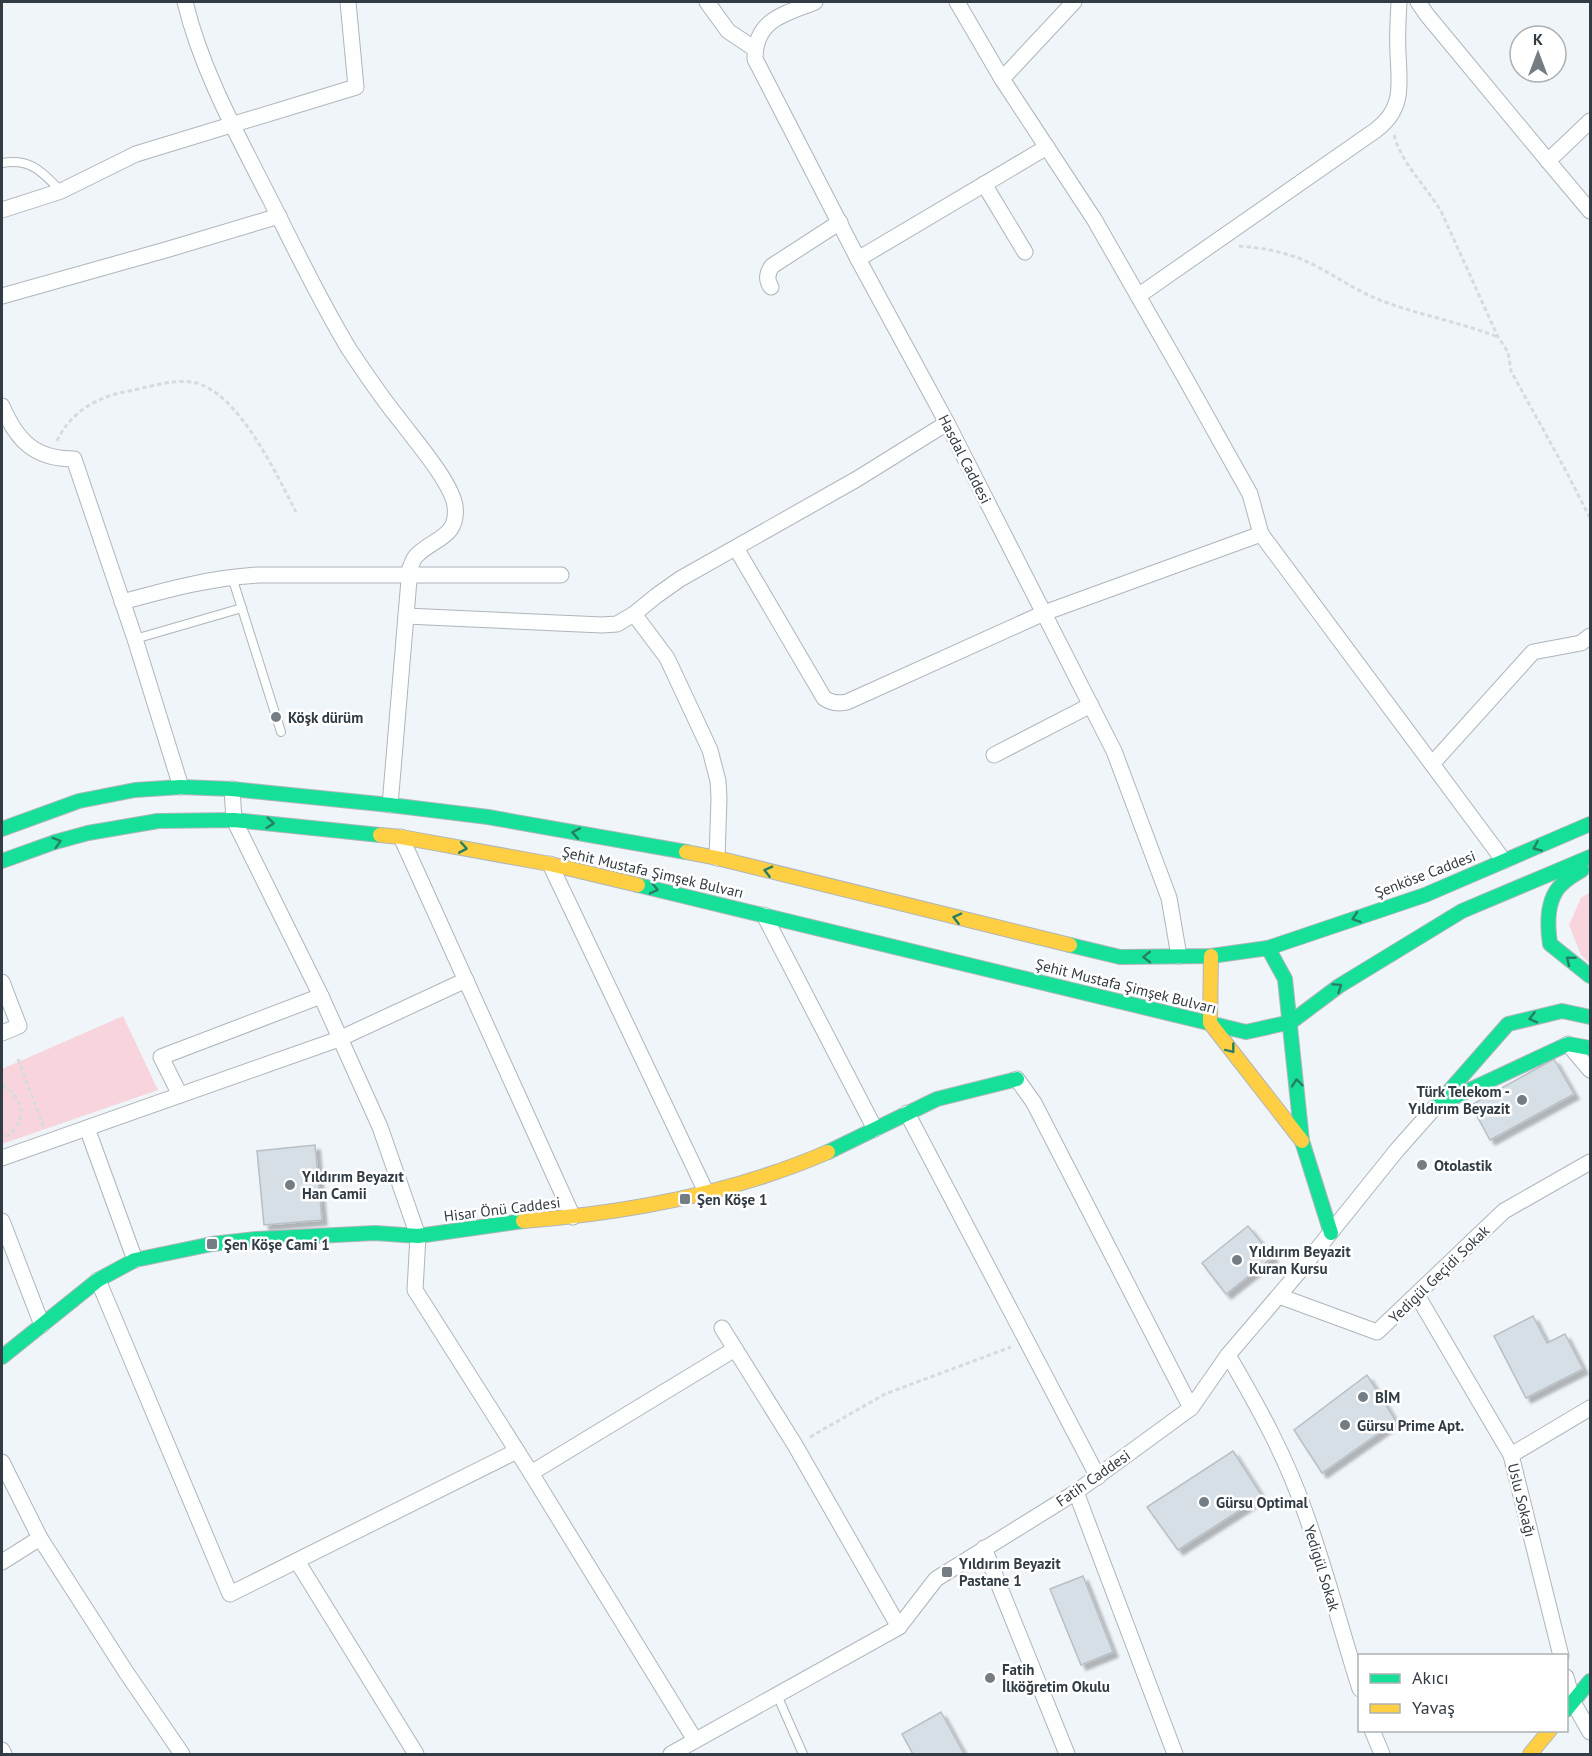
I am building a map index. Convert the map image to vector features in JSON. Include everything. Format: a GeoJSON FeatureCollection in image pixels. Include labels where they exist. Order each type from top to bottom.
{"type":"FeatureCollection","features":[{"type":"Feature","properties":{"kind":"main road","name":"Şehit Mustafa Şimşek Bulvarı"},"geometry":{"type":"LineString","coordinates":[[2,829],[61,807],[135,790],[181,787],[232,789],[488,817],[717,858],[1035,938],[1120,957],[1211,956],[1268,948]]}},
{"type":"Feature","properties":{"kind":"main road","name":"Şehit Mustafa Şimşek Bulvarı"},"geometry":{"type":"LineString","coordinates":[[2,861],[55,842],[123,826],[158,821],[234,820],[401,837],[550,864],[1246,1032],[1291,1022]]}},
{"type":"Feature","properties":{"kind":"main road","name":"Şenköse Caddesi"},"geometry":{"type":"LineString","coordinates":[[1268,948],[1425,895],[1590,824]]}},
{"type":"Feature","properties":{"kind":"main road"},"geometry":{"type":"LineString","coordinates":[[1291,1022],[1338,986],[1462,911],[1590,857]]}},
{"type":"Feature","properties":{"kind":"main road"},"geometry":{"type":"LineString","coordinates":[[1590,863],[1559,886],[1550,909],[1548,933],[1550,944],[1590,976]]}},
{"type":"Feature","properties":{"kind":"main road"},"geometry":{"type":"LineString","coordinates":[[1268,948],[1285,979],[1302,1141],[1331,1233]]}},
{"type":"Feature","properties":{"kind":"main road"},"geometry":{"type":"LineString","coordinates":[[1211,956],[1210,1023],[1302,1141]]}},
{"type":"Feature","properties":{"kind":"main road"},"geometry":{"type":"LineString","coordinates":[[1436,1106],[1508,1024],[1562,1011],[1590,1017]]}},
{"type":"Feature","properties":{"kind":"main road"},"geometry":{"type":"LineString","coordinates":[[1436,1106],[1568,1044],[1590,1048]]}},
{"type":"Feature","properties":{"kind":"main road","name":"Hisar Önü Caddesi"},"geometry":{"type":"LineString","coordinates":[[2,1357],[98,1280],[135,1260],[212,1244],[256,1239],[375,1233],[418,1236],[509,1222],[573,1217],[643,1207],[707,1194],[768,1176],[807,1161],[937,1099],[1017,1079]]}},
{"type":"Feature","properties":{"kind":"main road"},"geometry":{"type":"LineString","coordinates":[[1570,1706],[1590,1681]]}},
{"type":"Feature","properties":{"kind":"main road"},"geometry":{"type":"LineString","coordinates":[[1530,1755],[1549,1732]]}},
{"type":"Feature","properties":{"kind":"street"},"geometry":{"type":"LineString","coordinates":[[185,2],[201,54],[232,124],[311,282],[350,350],[425,452],[453,498],[455,516],[448,534],[416,555],[409,574],[390,805]]}},
{"type":"Feature","properties":{"kind":"street"},"geometry":{"type":"LineString","coordinates":[[2,210],[61,191],[136,154],[356,87],[348,2]]}},
{"type":"Feature","properties":{"kind":"street"},"geometry":{"type":"LineString","coordinates":[[707,2],[728,31],[741,42],[755,49],[757,40],[768,23],[777,17],[815,2]]}},
{"type":"Feature","properties":{"kind":"street"},"geometry":{"type":"LineString","coordinates":[[957,2],[1002,79],[1094,219],[1250,494],[1261,534],[1504,861]]}},
{"type":"Feature","properties":{"kind":"street"},"geometry":{"type":"LineString","coordinates":[[1002,79],[1074,2]]}},
{"type":"Feature","properties":{"kind":"street"},"geometry":{"type":"LineString","coordinates":[[1138,296],[1383,125],[1393,113],[1400,89],[1399,2]]}},
{"type":"Feature","properties":{"kind":"street"},"geometry":{"type":"LineString","coordinates":[[1418,2],[1590,210]]}},
{"type":"Feature","properties":{"kind":"street","name":"Hasdal Caddesi"},"geometry":{"type":"LineString","coordinates":[[755,49],[755,59],[858,259],[947,423],[1114,751],[1169,898],[1179,956]]}},
{"type":"Feature","properties":{"kind":"street"},"geometry":{"type":"LineString","coordinates":[[1548,161],[1590,121]]}},
{"type":"Feature","properties":{"kind":"street"},"geometry":{"type":"LineString","coordinates":[[858,259],[1047,147]]}},
{"type":"Feature","properties":{"kind":"street"},"geometry":{"type":"LineString","coordinates":[[984,184],[1025,252]]}},
{"type":"Feature","properties":{"kind":"street"},"geometry":{"type":"LineString","coordinates":[[2,296],[279,216]]}},
{"type":"Feature","properties":{"kind":"street"},"geometry":{"type":"LineString","coordinates":[[771,287],[768,275],[772,266],[840,222]]}},
{"type":"Feature","properties":{"kind":"street"},"geometry":{"type":"LineString","coordinates":[[2,406],[14,432],[31,448],[52,457],[74,459],[123,602],[181,787]]}},
{"type":"Feature","properties":{"kind":"street"},"geometry":{"type":"LineString","coordinates":[[406,616],[602,626],[617,624],[680,579],[857,479],[947,423]]}},
{"type":"Feature","properties":{"kind":"street"},"geometry":{"type":"LineString","coordinates":[[736,548],[824,698],[833,702],[847,702],[1044,613],[1261,534]]}},
{"type":"Feature","properties":{"kind":"street"},"geometry":{"type":"LineString","coordinates":[[123,602],[195,583],[232,577],[285,574],[561,574]]}},
{"type":"Feature","properties":{"kind":"street"},"geometry":{"type":"LineString","coordinates":[[634,614],[668,658],[710,750],[718,781],[717,858]]}},
{"type":"Feature","properties":{"kind":"street"},"geometry":{"type":"LineString","coordinates":[[1432,764],[1533,652],[1581,643],[1590,636]]}},
{"type":"Feature","properties":{"kind":"street"},"geometry":{"type":"LineString","coordinates":[[994,755],[1091,705]]}},
{"type":"Feature","properties":{"kind":"street"},"geometry":{"type":"LineString","coordinates":[[232,789],[234,820],[321,996],[380,1127],[418,1236],[415,1290],[531,1473],[695,1740]]}},
{"type":"Feature","properties":{"kind":"street"},"geometry":{"type":"LineString","coordinates":[[401,837],[573,1217]]}},
{"type":"Feature","properties":{"kind":"street"},"geometry":{"type":"LineString","coordinates":[[550,864],[707,1194]]}},
{"type":"Feature","properties":{"kind":"street"},"geometry":{"type":"LineString","coordinates":[[764,915],[875,1129]]}},
{"type":"Feature","properties":{"kind":"street"},"geometry":{"type":"LineString","coordinates":[[2,1158],[339,1039],[466,981]]}},
{"type":"Feature","properties":{"kind":"street"},"geometry":{"type":"LineString","coordinates":[[2,982],[19,1026],[2,1033]]}},
{"type":"Feature","properties":{"kind":"street"},"geometry":{"type":"LineString","coordinates":[[180,1095],[161,1057],[321,996]]}},
{"type":"Feature","properties":{"kind":"street"},"geometry":{"type":"LineString","coordinates":[[1568,1044],[1590,1070]]}},
{"type":"Feature","properties":{"kind":"street"},"geometry":{"type":"LineString","coordinates":[[1017,1079],[1034,1102],[1191,1408]]}},
{"type":"Feature","properties":{"kind":"street","name":"Fatih Caddesi"},"geometry":{"type":"LineString","coordinates":[[671,1755],[899,1627],[936,1579],[1076,1492],[1191,1408],[1228,1355],[1436,1106]]}},
{"type":"Feature","properties":{"kind":"street"},"geometry":{"type":"LineString","coordinates":[[907,1113],[1098,1477]]}},
{"type":"Feature","properties":{"kind":"street"},"geometry":{"type":"LineString","coordinates":[[87,1128],[135,1260]]}},
{"type":"Feature","properties":{"kind":"street","name":"Yedigül Geçidi Sokak"},"geometry":{"type":"LineString","coordinates":[[1279,1296],[1377,1332],[1504,1211],[1590,1162]]}},
{"type":"Feature","properties":{"kind":"street"},"geometry":{"type":"LineString","coordinates":[[2,1221],[42,1325]]}},
{"type":"Feature","properties":{"kind":"street"},"geometry":{"type":"LineString","coordinates":[[98,1280],[230,1594],[517,1451]]}},
{"type":"Feature","properties":{"kind":"street","name":"Uslu Sokağı"},"geometry":{"type":"LineString","coordinates":[[1417,1294],[1511,1455],[1561,1654]]}},
{"type":"Feature","properties":{"kind":"street"},"geometry":{"type":"LineString","coordinates":[[722,1328],[795,1446],[899,1627]]}},
{"type":"Feature","properties":{"kind":"street"},"geometry":{"type":"LineString","coordinates":[[531,1473],[735,1349]]}},
{"type":"Feature","properties":{"kind":"street","name":"Yedigül Sokak"},"geometry":{"type":"LineString","coordinates":[[1228,1355],[1269,1429],[1305,1512],[1358,1686]]}},
{"type":"Feature","properties":{"kind":"street"},"geometry":{"type":"LineString","coordinates":[[1511,1455],[1590,1408]]}},
{"type":"Feature","properties":{"kind":"street"},"geometry":{"type":"LineString","coordinates":[[2,1462],[40,1538],[182,1755]]}},
{"type":"Feature","properties":{"kind":"street"},"geometry":{"type":"LineString","coordinates":[[1076,1492],[1175,1755]]}},
{"type":"Feature","properties":{"kind":"street"},"geometry":{"type":"LineString","coordinates":[[2,1562],[40,1538]]}},
{"type":"Feature","properties":{"kind":"street"},"geometry":{"type":"LineString","coordinates":[[984,1548],[1067,1755]]}},
{"type":"Feature","properties":{"kind":"street"},"geometry":{"type":"LineString","coordinates":[[297,1561],[416,1755]]}},
{"type":"Feature","properties":{"kind":"street"},"geometry":{"type":"LineString","coordinates":[[1570,1706],[1590,1732]]}},
{"type":"Feature","properties":{"kind":"street"},"geometry":{"type":"LineString","coordinates":[[1372,1732],[1382,1755]]}},
{"type":"Feature","properties":{"kind":"street"},"geometry":{"type":"LineString","coordinates":[[2,1750],[4,1755]]}},
{"type":"Feature","properties":{"kind":"lane"},"geometry":{"type":"LineString","coordinates":[[2,163],[18,162],[38,168],[61,191]]}},
{"type":"Feature","properties":{"kind":"lane"},"geometry":{"type":"LineString","coordinates":[[232,577],[281,732]]}},
{"type":"Feature","properties":{"kind":"lane"},"geometry":{"type":"LineString","coordinates":[[135,639],[242,608]]}},
{"type":"Feature","properties":{"kind":"lane"},"geometry":{"type":"LineString","coordinates":[[777,1695],[803,1755]]}},
{"type":"Feature","properties":{"kind":"path"},"geometry":{"type":"LineString","coordinates":[[1393,113],[1394,135],[1401,154],[1442,211],[1498,337],[1508,352],[1511,371],[1590,518]]}},
{"type":"Feature","properties":{"kind":"path"},"geometry":{"type":"LineString","coordinates":[[1209,246],[1251,247],[1286,254],[1312,264],[1388,304],[1471,327],[1498,337]]}},
{"type":"Feature","properties":{"kind":"path"},"geometry":{"type":"LineString","coordinates":[[52,457],[65,426],[91,403],[112,394],[174,382],[193,382],[224,398],[238,415],[269,461],[296,512]]}},
{"type":"Feature","properties":{"kind":"path"},"geometry":{"type":"LineString","coordinates":[[18,1059],[49,1141]]}},
{"type":"Feature","properties":{"kind":"path"},"geometry":{"type":"LineString","coordinates":[[2,1086],[9,1088],[15,1094],[22,1111],[21,1120],[16,1129],[9,1136],[2,1138]]}},
{"type":"Feature","properties":{"kind":"path"},"geometry":{"type":"LineString","coordinates":[[795,1446],[885,1394],[1026,1341]]}},
{"type":"Feature","properties":{"kind":"shaded area"},"geometry":{"type":"Polygon","coordinates":[[[1590,892],[1590,964],[1581,955],[1569,925],[1581,898],[1590,892]]]}},
{"type":"Feature","properties":{"kind":"shaded area"},"geometry":{"type":"Polygon","coordinates":[[[123,1016],[158,1090],[2,1144],[2,1069],[123,1016]]]}},
{"type":"Feature","properties":{"kind":"building","name":"Türk Telekom - Yıldırım Beyazit"},"geometry":{"type":"Polygon","coordinates":[[[1554,1059],[1574,1094],[1490,1140],[1471,1105],[1554,1059]]]}},
{"type":"Feature","properties":{"kind":"building","name":"Yıldırım Beyazıt Han Camii"},"geometry":{"type":"Polygon","coordinates":[[[315,1145],[322,1220],[264,1225],[257,1151],[315,1145]]]}},
{"type":"Feature","properties":{"kind":"building","name":"Yıldırım Beyazit Kuran Kursu"},"geometry":{"type":"Polygon","coordinates":[[[1248,1226],[1273,1257],[1226,1294],[1202,1263],[1248,1226]]]}},
{"type":"Feature","properties":{"kind":"building"},"geometry":{"type":"Polygon","coordinates":[[[1533,1316],[1547,1343],[1565,1334],[1583,1369],[1526,1398],[1494,1336],[1533,1316]]]}},
{"type":"Feature","properties":{"kind":"building","name":"Gürsu Prime Apt."},"geometry":{"type":"Polygon","coordinates":[[[1367,1375],[1396,1421],[1322,1473],[1294,1430],[1367,1375]]]}},
{"type":"Feature","properties":{"kind":"building","name":"Gürsu Optimal"},"geometry":{"type":"Polygon","coordinates":[[[1233,1451],[1262,1496],[1178,1550],[1147,1507],[1233,1451]]]}},
{"type":"Feature","properties":{"kind":"building"},"geometry":{"type":"Polygon","coordinates":[[[1083,1576],[1113,1652],[1081,1665],[1050,1589],[1083,1576]]]}},
{"type":"Feature","properties":{"kind":"building"},"geometry":{"type":"Polygon","coordinates":[[[941,1712],[964,1754],[913,1754],[902,1734],[941,1712]]]}},
{"type":"Feature","properties":{"kind":"traffic: fast"},"geometry":{"type":"LineString","coordinates":[[2,829],[79,801],[135,790],[181,787],[232,789],[488,817],[686,852]]}},
{"type":"Feature","properties":{"kind":"traffic: fast"},"geometry":{"type":"LineString","coordinates":[[2,861],[88,833],[158,821],[234,820],[380,835]]}},
{"type":"Feature","properties":{"kind":"traffic: fast"},"geometry":{"type":"LineString","coordinates":[[1268,948],[1425,895],[1590,824]]}},
{"type":"Feature","properties":{"kind":"traffic: fast"},"geometry":{"type":"LineString","coordinates":[[1291,1022],[1339,986],[1462,911],[1590,857]]}},
{"type":"Feature","properties":{"kind":"traffic: fast"},"geometry":{"type":"LineString","coordinates":[[1582,870],[1557,890],[1550,904],[1548,928],[1550,944],[1590,976]]}},
{"type":"Feature","properties":{"kind":"traffic: fast"},"geometry":{"type":"LineString","coordinates":[[638,885],[1246,1032],[1291,1022]]}},
{"type":"Feature","properties":{"kind":"traffic: fast"},"geometry":{"type":"LineString","coordinates":[[1070,945],[1120,957],[1211,956],[1268,948],[1285,979],[1302,1141],[1331,1233]]}},
{"type":"Feature","properties":{"kind":"traffic: fast"},"geometry":{"type":"LineString","coordinates":[[1436,1106],[1508,1024],[1562,1011],[1590,1017]]}},
{"type":"Feature","properties":{"kind":"traffic: fast"},"geometry":{"type":"LineString","coordinates":[[1444,1102],[1568,1044],[1590,1048]]}},
{"type":"Feature","properties":{"kind":"traffic: fast"},"geometry":{"type":"LineString","coordinates":[[828,1152],[937,1099],[1017,1079]]}},
{"type":"Feature","properties":{"kind":"traffic: fast"},"geometry":{"type":"LineString","coordinates":[[2,1357],[98,1280],[135,1260],[212,1244],[256,1239],[375,1233],[418,1236],[523,1221]]}},
{"type":"Feature","properties":{"kind":"traffic: fast"},"geometry":{"type":"LineString","coordinates":[[1568,1708],[1590,1681]]}},
{"type":"Feature","properties":{"kind":"traffic: slow"},"geometry":{"type":"LineString","coordinates":[[380,835],[550,864],[638,885]]}},
{"type":"Feature","properties":{"kind":"traffic: slow"},"geometry":{"type":"LineString","coordinates":[[686,852],[1070,945]]}},
{"type":"Feature","properties":{"kind":"traffic: slow"},"geometry":{"type":"LineString","coordinates":[[1211,956],[1210,1023],[1302,1141]]}},
{"type":"Feature","properties":{"kind":"traffic: slow"},"geometry":{"type":"LineString","coordinates":[[523,1221],[601,1213],[678,1199],[754,1179],[828,1152]]}},
{"type":"Feature","properties":{"kind":"traffic: slow"},"geometry":{"type":"LineString","coordinates":[[1530,1754],[1548,1732]]}},
{"type":"Feature","properties":{"kind":"place","name":"Köşk dürüm"},"geometry":{"type":"Point","coordinates":[276,717]}},
{"type":"Feature","properties":{"kind":"place","name":"Türk Telekom - Yıldırım Beyazit"},"geometry":{"type":"Point","coordinates":[1522,1100]}},
{"type":"Feature","properties":{"kind":"place","name":"Otolastik"},"geometry":{"type":"Point","coordinates":[1422,1165]}},
{"type":"Feature","properties":{"kind":"place","name":"Yıldırım Beyazıt Han Camii"},"geometry":{"type":"Point","coordinates":[290,1185]}},
{"type":"Feature","properties":{"kind":"place","name":"Şen Köşe 1"},"geometry":{"type":"Point","coordinates":[685,1199]}},
{"type":"Feature","properties":{"kind":"place","name":"Şen Köşe Cami 1"},"geometry":{"type":"Point","coordinates":[212,1244]}},
{"type":"Feature","properties":{"kind":"place","name":"Yıldırım Beyazit Kuran Kursu"},"geometry":{"type":"Point","coordinates":[1237,1260]}},
{"type":"Feature","properties":{"kind":"place","name":"BİM"},"geometry":{"type":"Point","coordinates":[1363,1397]}},
{"type":"Feature","properties":{"kind":"place","name":"Gürsu Prime Apt."},"geometry":{"type":"Point","coordinates":[1345,1425]}},
{"type":"Feature","properties":{"kind":"place","name":"Gürsu Optimal"},"geometry":{"type":"Point","coordinates":[1204,1502]}},
{"type":"Feature","properties":{"kind":"place","name":"Yıldırım Beyazit Pastane 1"},"geometry":{"type":"Point","coordinates":[947,1572]}},
{"type":"Feature","properties":{"kind":"place","name":"Fatih İlköğretim Okulu"},"geometry":{"type":"Point","coordinates":[990,1678]}}]}
